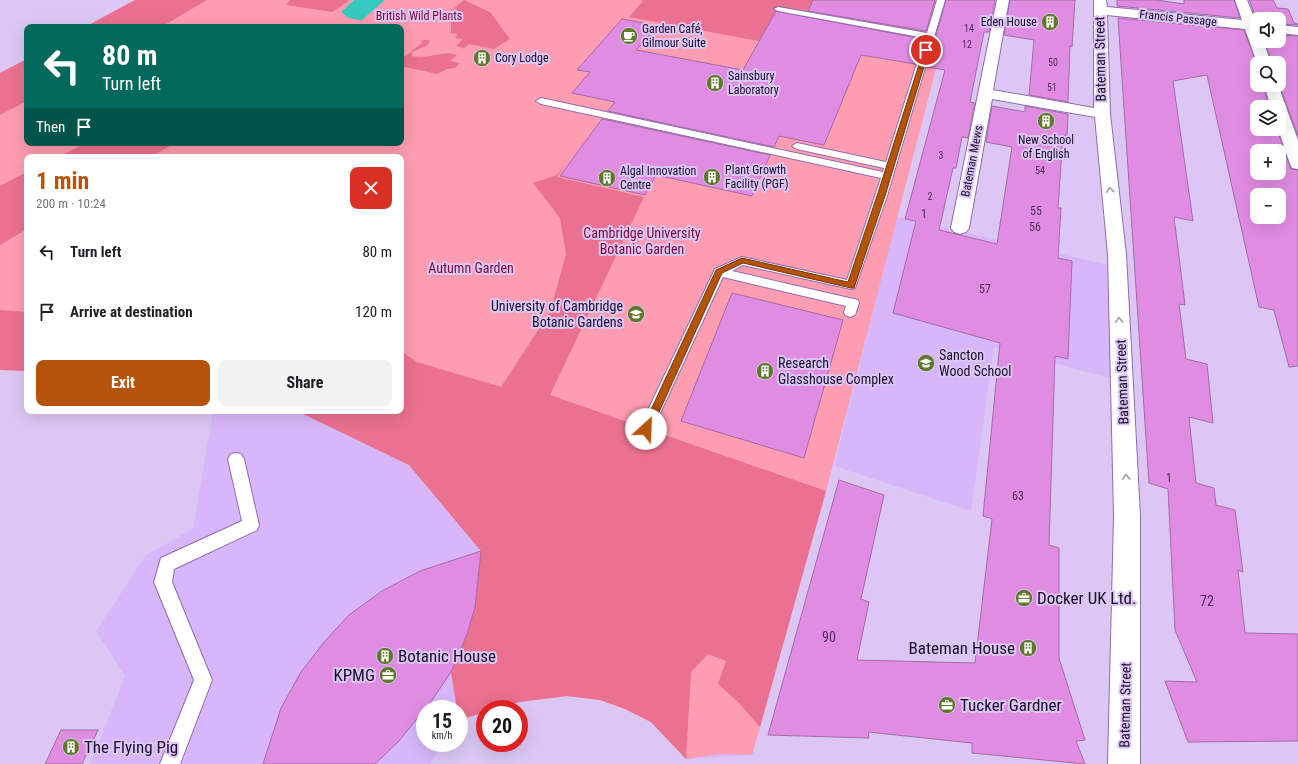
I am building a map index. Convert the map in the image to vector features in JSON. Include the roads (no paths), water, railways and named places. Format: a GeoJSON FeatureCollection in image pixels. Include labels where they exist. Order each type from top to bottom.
{"type":"FeatureCollection","features":[{"type":"Feature","properties":{"kind":"street","name":"Bateman Mews"},"geometry":{"type":"LineString","coordinates":[[960,228],[1002,0]]}},
{"type":"Feature","properties":{"kind":"street"},"geometry":{"type":"LineString","coordinates":[[1242,0],[1250,17]]}},
{"type":"Feature","properties":{"kind":"street","name":"Francis Passage"},"geometry":{"type":"LineString","coordinates":[[1100,5],[1250,25]]}},
{"type":"Feature","properties":{"kind":"street","name":"Bateman Street"},"geometry":{"type":"LineString","coordinates":[[1100,5],[1102,114],[1116,254],[1127,516],[1124,764]]}},
{"type":"Feature","properties":{"kind":"street"},"geometry":{"type":"LineString","coordinates":[[1286,30],[1298,31]]}},
{"type":"Feature","properties":{"kind":"street"},"geometry":{"type":"LineString","coordinates":[[985,93],[1102,114]]}},
{"type":"Feature","properties":{"kind":"street"},"geometry":{"type":"LineString","coordinates":[[1286,128],[1298,164]]}},
{"type":"Feature","properties":{"kind":"lane"},"geometry":{"type":"LineString","coordinates":[[646,429],[719,272],[742,260],[851,286],[889,171],[941,0]]}},
{"type":"Feature","properties":{"kind":"lane"},"geometry":{"type":"LineString","coordinates":[[778,9],[931,36]]}},
{"type":"Feature","properties":{"kind":"lane"},"geometry":{"type":"LineString","coordinates":[[541,101],[889,171]]}},
{"type":"Feature","properties":{"kind":"lane"},"geometry":{"type":"LineString","coordinates":[[752,136],[889,171]]}},
{"type":"Feature","properties":{"kind":"lane"},"geometry":{"type":"LineString","coordinates":[[719,272],[853,302],[850,312]]}},
{"type":"Feature","properties":{"kind":"lane"},"geometry":{"type":"LineString","coordinates":[[170,764],[203,680],[163,582],[167,564],[251,525],[236,459]]}},
{"type":"Feature","properties":{"kind":"place","name":"Eden House"},"geometry":{"type":"Point","coordinates":[1050,22]}},
{"type":"Feature","properties":{"kind":"place","name":"Garden Café, Gilmour Suite"},"geometry":{"type":"Point","coordinates":[629,36]}},
{"type":"Feature","properties":{"kind":"place","name":"Cory Lodge"},"geometry":{"type":"Point","coordinates":[482,58]}},
{"type":"Feature","properties":{"kind":"place","name":"Sainsbury Laboratory"},"geometry":{"type":"Point","coordinates":[715,83]}},
{"type":"Feature","properties":{"kind":"place","name":"New School of English"},"geometry":{"type":"Point","coordinates":[1046,121]}},
{"type":"Feature","properties":{"kind":"place","name":"Plant Growth Facility (PGF)"},"geometry":{"type":"Point","coordinates":[712,177]}},
{"type":"Feature","properties":{"kind":"place","name":"Algal Innovation Centre"},"geometry":{"type":"Point","coordinates":[607,178]}},
{"type":"Feature","properties":{"kind":"place","name":"University of Cambridge Botanic Gardens"},"geometry":{"type":"Point","coordinates":[636,314]}},
{"type":"Feature","properties":{"kind":"place","name":"Sancton Wood School"},"geometry":{"type":"Point","coordinates":[926,363]}},
{"type":"Feature","properties":{"kind":"place","name":"Research Glasshouse Complex"},"geometry":{"type":"Point","coordinates":[765,371]}},
{"type":"Feature","properties":{"kind":"place","name":"Docker UK Ltd."},"geometry":{"type":"Point","coordinates":[1024,598]}},
{"type":"Feature","properties":{"kind":"place","name":"Bateman House"},"geometry":{"type":"Point","coordinates":[1028,648]}},
{"type":"Feature","properties":{"kind":"place","name":"Botanic House"},"geometry":{"type":"Point","coordinates":[385,656]}},
{"type":"Feature","properties":{"kind":"place","name":"KPMG"},"geometry":{"type":"Point","coordinates":[388,675]}},
{"type":"Feature","properties":{"kind":"place","name":"Tucker Gardner"},"geometry":{"type":"Point","coordinates":[947,705]}},
{"type":"Feature","properties":{"kind":"place","name":"The Flying Pig"},"geometry":{"type":"Point","coordinates":[71,747]}},
{"type":"Feature","properties":{"kind":"park label","name":"British Wild Plants"},"geometry":{"type":"Point","coordinates":[419,16]}},
{"type":"Feature","properties":{"kind":"park label","name":"Cambridge University Botanic Garden"},"geometry":{"type":"Point","coordinates":[642,242]}},
{"type":"Feature","properties":{"kind":"park label","name":"Autumn Garden"},"geometry":{"type":"Point","coordinates":[471,268]}}]}
